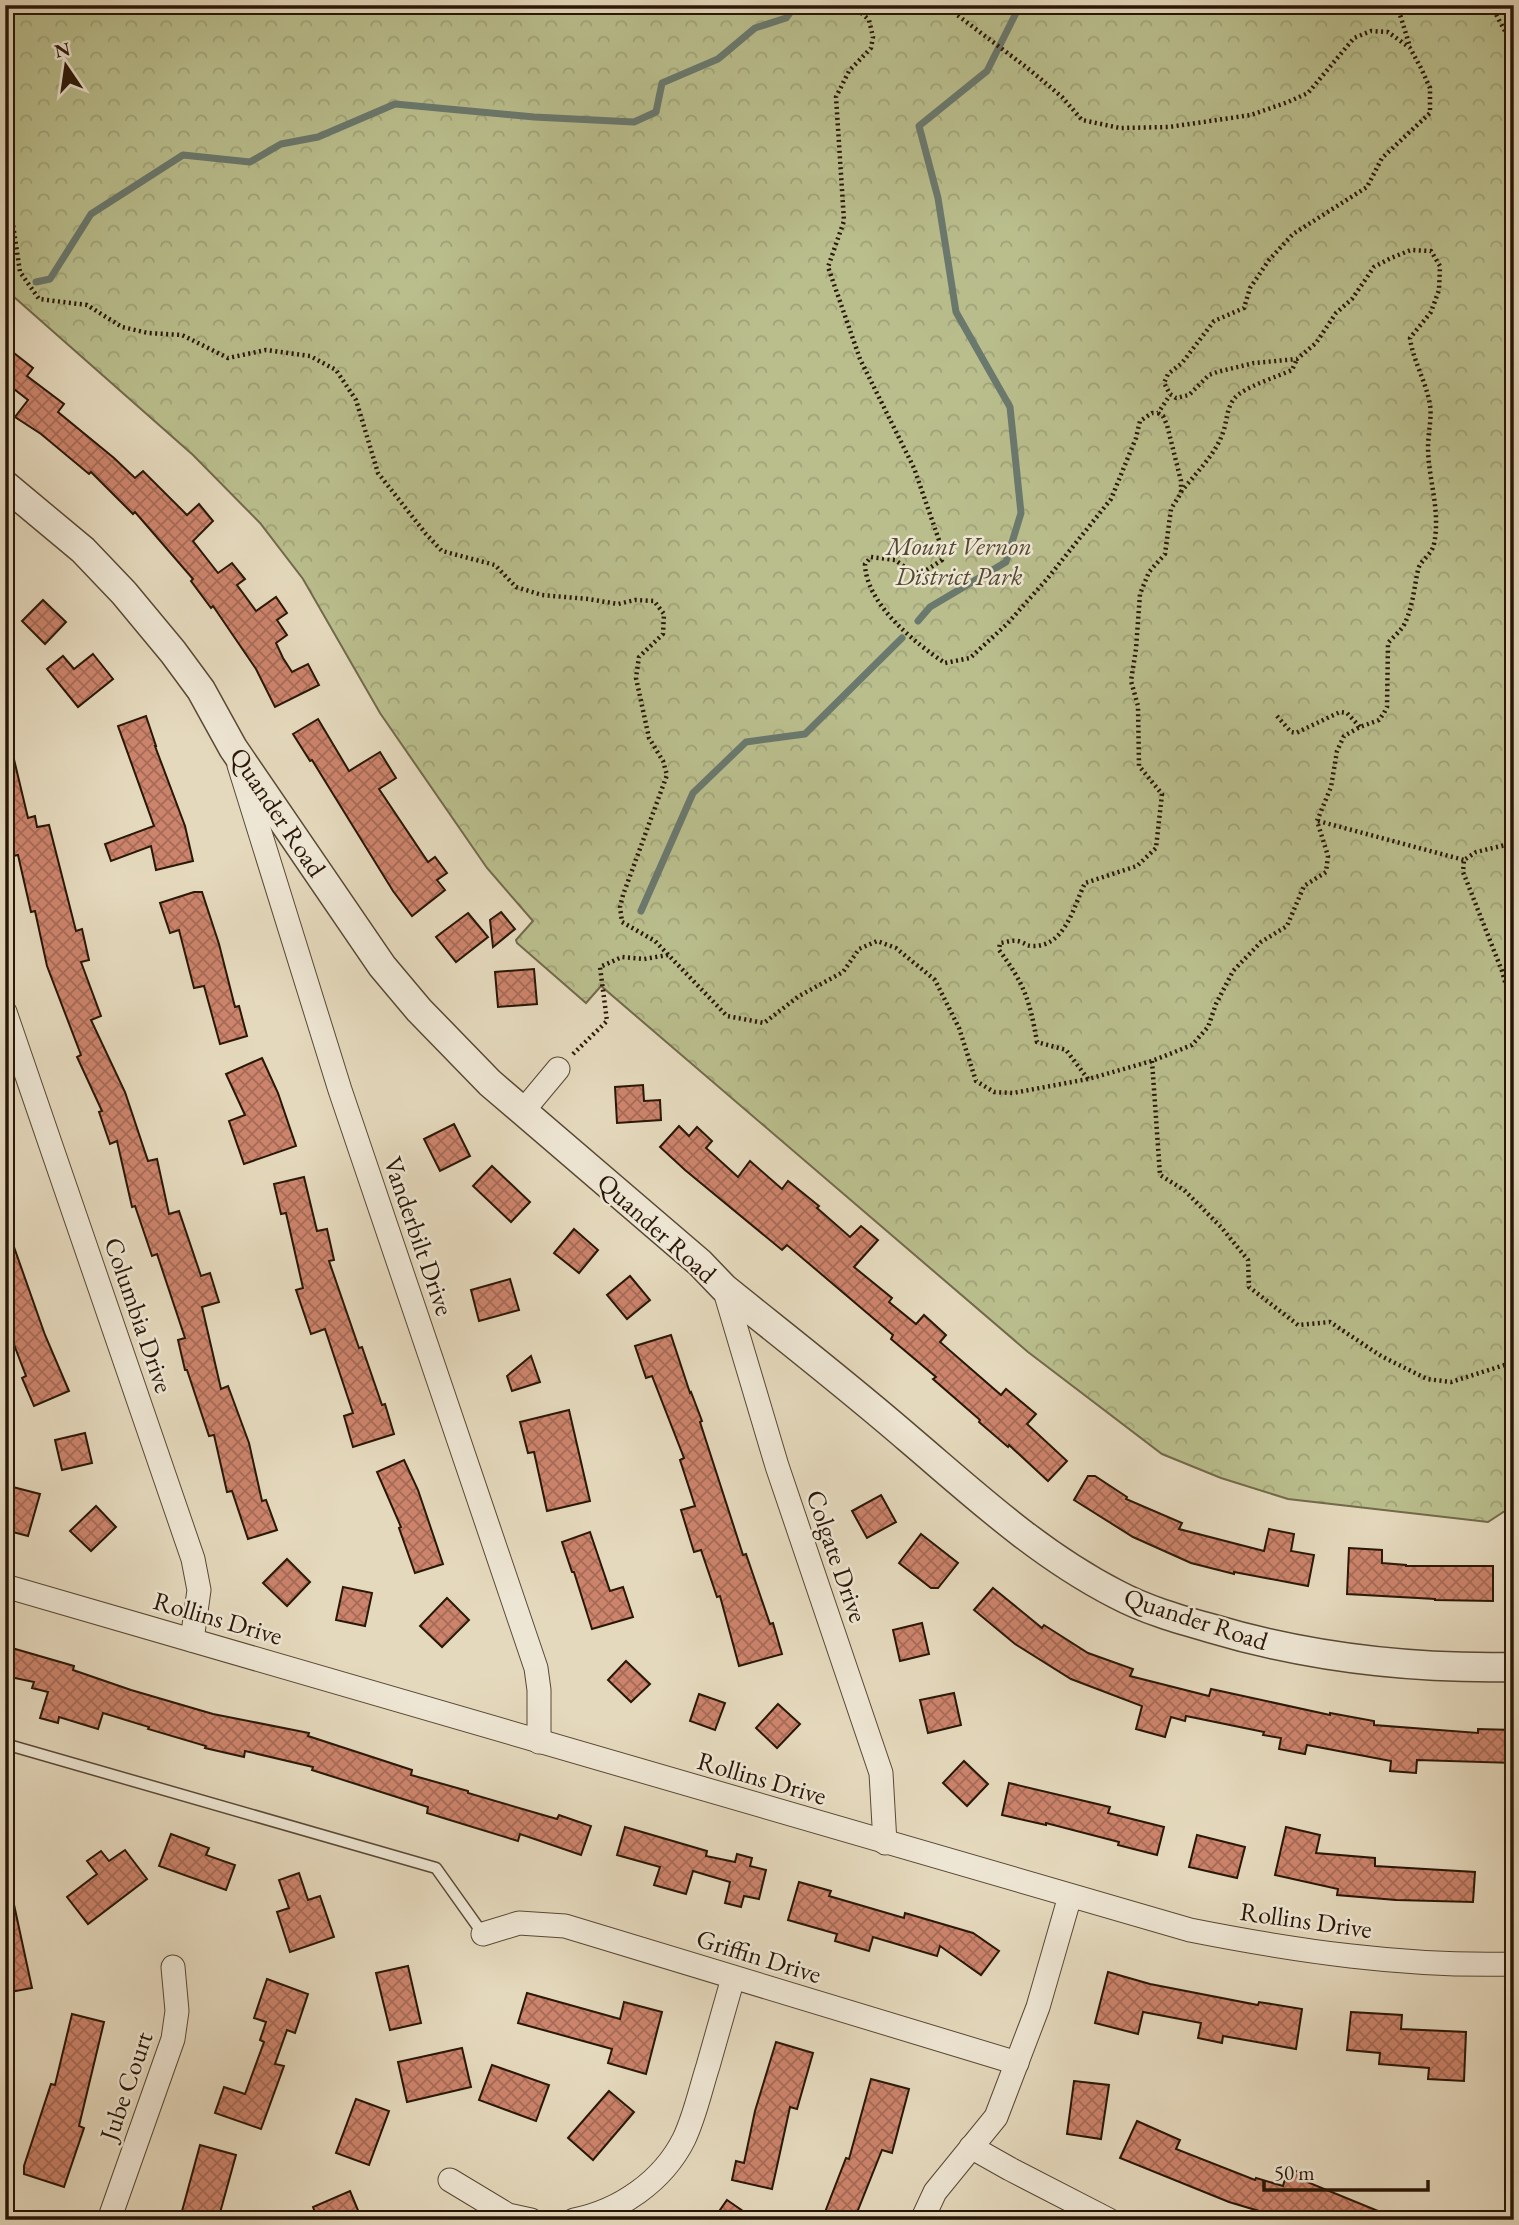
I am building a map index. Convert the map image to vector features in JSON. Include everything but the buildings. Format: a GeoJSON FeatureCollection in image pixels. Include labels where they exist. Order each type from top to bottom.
{"type":"FeatureCollection","features":[{"type":"Feature","properties":{"kind":"street","name":"Quander Road"},"geometry":{"type":"LineString","coordinates":[[5,485],[83,550],[124,593],[173,652],[201,690],[233,748],[382,966],[489,1083],[700,1263],[724,1288],[1017,1531],[1116,1595],[1173,1617],[1248,1639],[1310,1653],[1408,1665],[1455,1668],[1514,1667]]}},
{"type":"Feature","properties":{"kind":"street","name":"Vanderbilt Drive"},"geometry":{"type":"LineString","coordinates":[[233,748],[340,1090],[536,1668],[540,1690],[539,1742]]}},
{"type":"Feature","properties":{"kind":"street","name":"Columbia Drive"},"geometry":{"type":"LineString","coordinates":[[5,1012],[193,1559],[199,1590],[192,1640]]}},
{"type":"Feature","properties":{"kind":"street"},"geometry":{"type":"LineString","coordinates":[[523,1111],[558,1069]]}},
{"type":"Feature","properties":{"kind":"street","name":"Colgate Drive"},"geometry":{"type":"LineString","coordinates":[[724,1288],[777,1466],[881,1773],[885,1843]]}},
{"type":"Feature","properties":{"kind":"street","name":"Rollins Drive"},"geometry":{"type":"LineString","coordinates":[[5,1586],[1190,1930],[1298,1949],[1386,1960],[1514,1964]]}},
{"type":"Feature","properties":{"kind":"street"},"geometry":{"type":"LineString","coordinates":[[922,2220],[935,2192],[996,2117],[1038,2007],[1070,1896]]}},
{"type":"Feature","properties":{"kind":"street","name":"Griffin Drive"},"geometry":{"type":"LineString","coordinates":[[483,1934],[519,1923],[553,1924],[1017,2063]]}},
{"type":"Feature","properties":{"kind":"street","name":"Jube Court"},"geometry":{"type":"LineString","coordinates":[[109,2220],[173,2039],[177,2011],[173,1967]]}},
{"type":"Feature","properties":{"kind":"street"},"geometry":{"type":"LineString","coordinates":[[574,2220],[603,2211],[638,2193],[666,2166],[683,2140],[694,2113],[733,1978]]}},
{"type":"Feature","properties":{"kind":"street"},"geometry":{"type":"LineString","coordinates":[[971,2147],[1109,2220]]}},
{"type":"Feature","properties":{"kind":"street"},"geometry":{"type":"LineString","coordinates":[[450,2180],[508,2216],[531,2220]]}},
{"type":"Feature","properties":{"kind":"lane"},"geometry":{"type":"LineString","coordinates":[[5,1744],[436,1868],[483,1934]]}},
{"type":"Feature","properties":{"kind":"path"},"geometry":{"type":"LineString","coordinates":[[848,5],[869,20],[873,37],[871,48],[849,71],[836,97],[845,221],[828,267],[860,359],[914,468],[941,546],[942,560],[922,573],[912,572],[895,560],[871,557],[865,564],[865,577],[894,621],[915,643],[945,663],[970,657],[1007,624],[1111,499],[1136,438],[1140,421],[1152,413],[1163,416],[1167,425],[1181,481],[1181,493]]}},
{"type":"Feature","properties":{"kind":"path"},"geometry":{"type":"LineString","coordinates":[[857,9],[878,5]]}},
{"type":"Feature","properties":{"kind":"path"},"geometry":{"type":"LineString","coordinates":[[944,5],[1030,70],[1062,97],[1082,120],[1120,128],[1169,127],[1214,121],[1251,115],[1288,103],[1308,93],[1354,38],[1371,31],[1388,32],[1410,48]]}},
{"type":"Feature","properties":{"kind":"path"},"geometry":{"type":"LineString","coordinates":[[1297,359],[1254,363],[1217,372],[1209,375],[1189,395],[1176,398],[1170,394],[1164,383],[1168,374],[1182,363],[1214,321],[1244,308],[1250,288],[1269,260],[1293,234],[1367,187],[1382,158],[1430,113],[1430,88],[1410,48],[1396,5]]}},
{"type":"Feature","properties":{"kind":"path"},"geometry":{"type":"LineString","coordinates":[[1491,5],[1514,48]]}},
{"type":"Feature","properties":{"kind":"path"},"geometry":{"type":"LineString","coordinates":[[5,194],[10,204],[20,272],[39,299],[87,305],[122,327],[148,333],[182,335],[228,358],[266,351],[310,356],[336,370],[356,400],[378,473],[442,551],[495,565],[516,587],[542,595],[618,604],[635,600],[654,601],[664,614],[663,634],[639,657],[636,678],[649,738],[663,761],[667,775],[620,907],[622,922],[655,941],[727,1016],[764,1023],[799,996],[844,972],[859,949],[877,941],[896,948],[935,980],[958,1028],[976,1081],[993,1092],[1013,1093],[1088,1079],[1152,1061],[1192,1045],[1208,1027],[1216,1003],[1233,971],[1261,942],[1287,926],[1304,886],[1326,872],[1328,856],[1317,821],[1331,787],[1337,751],[1344,736],[1379,720],[1387,707],[1388,643],[1405,625],[1415,591],[1418,566],[1430,555],[1434,544],[1436,503],[1428,449],[1430,405],[1412,354],[1410,338],[1431,312],[1439,290],[1440,266],[1432,251],[1411,250],[1374,267],[1352,299],[1336,313],[1316,343],[1297,359],[1292,370],[1242,392],[1233,400],[1225,420],[1224,433],[1171,509],[1165,554],[1149,572],[1140,594],[1131,681],[1138,706],[1139,766],[1162,794],[1156,848],[1137,866],[1085,883],[1061,935],[1045,945],[1028,946],[1020,941],[1000,943],[999,950],[1020,979],[1031,1005],[1037,1042],[1066,1050],[1088,1079]]}},
{"type":"Feature","properties":{"kind":"path"},"geometry":{"type":"LineString","coordinates":[[1158,413],[1170,394]]}},
{"type":"Feature","properties":{"kind":"path"},"geometry":{"type":"LineString","coordinates":[[1277,716],[1291,732],[1296,733],[1340,712],[1347,713],[1360,727]]}},
{"type":"Feature","properties":{"kind":"path"},"geometry":{"type":"LineString","coordinates":[[1317,821],[1464,860]]}},
{"type":"Feature","properties":{"kind":"path"},"geometry":{"type":"LineString","coordinates":[[1514,844],[1475,852],[1464,860],[1463,872],[1502,971],[1514,1014]]}},
{"type":"Feature","properties":{"kind":"path"},"geometry":{"type":"LineString","coordinates":[[558,1069],[607,1021],[600,967],[622,957],[644,959],[668,955]]}},
{"type":"Feature","properties":{"kind":"path"},"geometry":{"type":"LineString","coordinates":[[1152,1061],[1160,1175],[1184,1190],[1222,1227],[1248,1260],[1249,1287],[1298,1325],[1330,1322],[1381,1356],[1427,1379],[1451,1382],[1514,1362]]}},
{"type":"Feature","properties":{"kind":"green space","name":"Mount Vernon District Park"},"geometry":{"type":"Polygon","coordinates":[[[5,5],[1514,5],[1514,1505],[1488,1522],[1288,1499],[1221,1478],[1162,1454],[1028,1352],[601,986],[586,1003],[517,943],[516,940],[533,921],[487,868],[380,713],[303,579],[260,523],[193,455],[5,289],[5,5]]]}},
{"type":"Feature","properties":{"kind":"waterway"},"geometry":{"type":"LineString","coordinates":[[36,282],[50,279],[91,214],[183,155],[250,162],[281,144],[318,137],[395,104],[534,117],[634,122],[656,112],[662,83],[718,59],[755,28],[786,18],[796,5]]}},
{"type":"Feature","properties":{"kind":"waterway"},"geometry":{"type":"LineString","coordinates":[[918,621],[930,607],[1006,562],[1021,513],[1010,407],[956,312],[938,198],[919,126],[987,71],[1020,5]]}},
{"type":"Feature","properties":{"kind":"waterway"},"geometry":{"type":"LineString","coordinates":[[641,911],[693,793],[746,742],[805,734],[902,638]]}}]}
